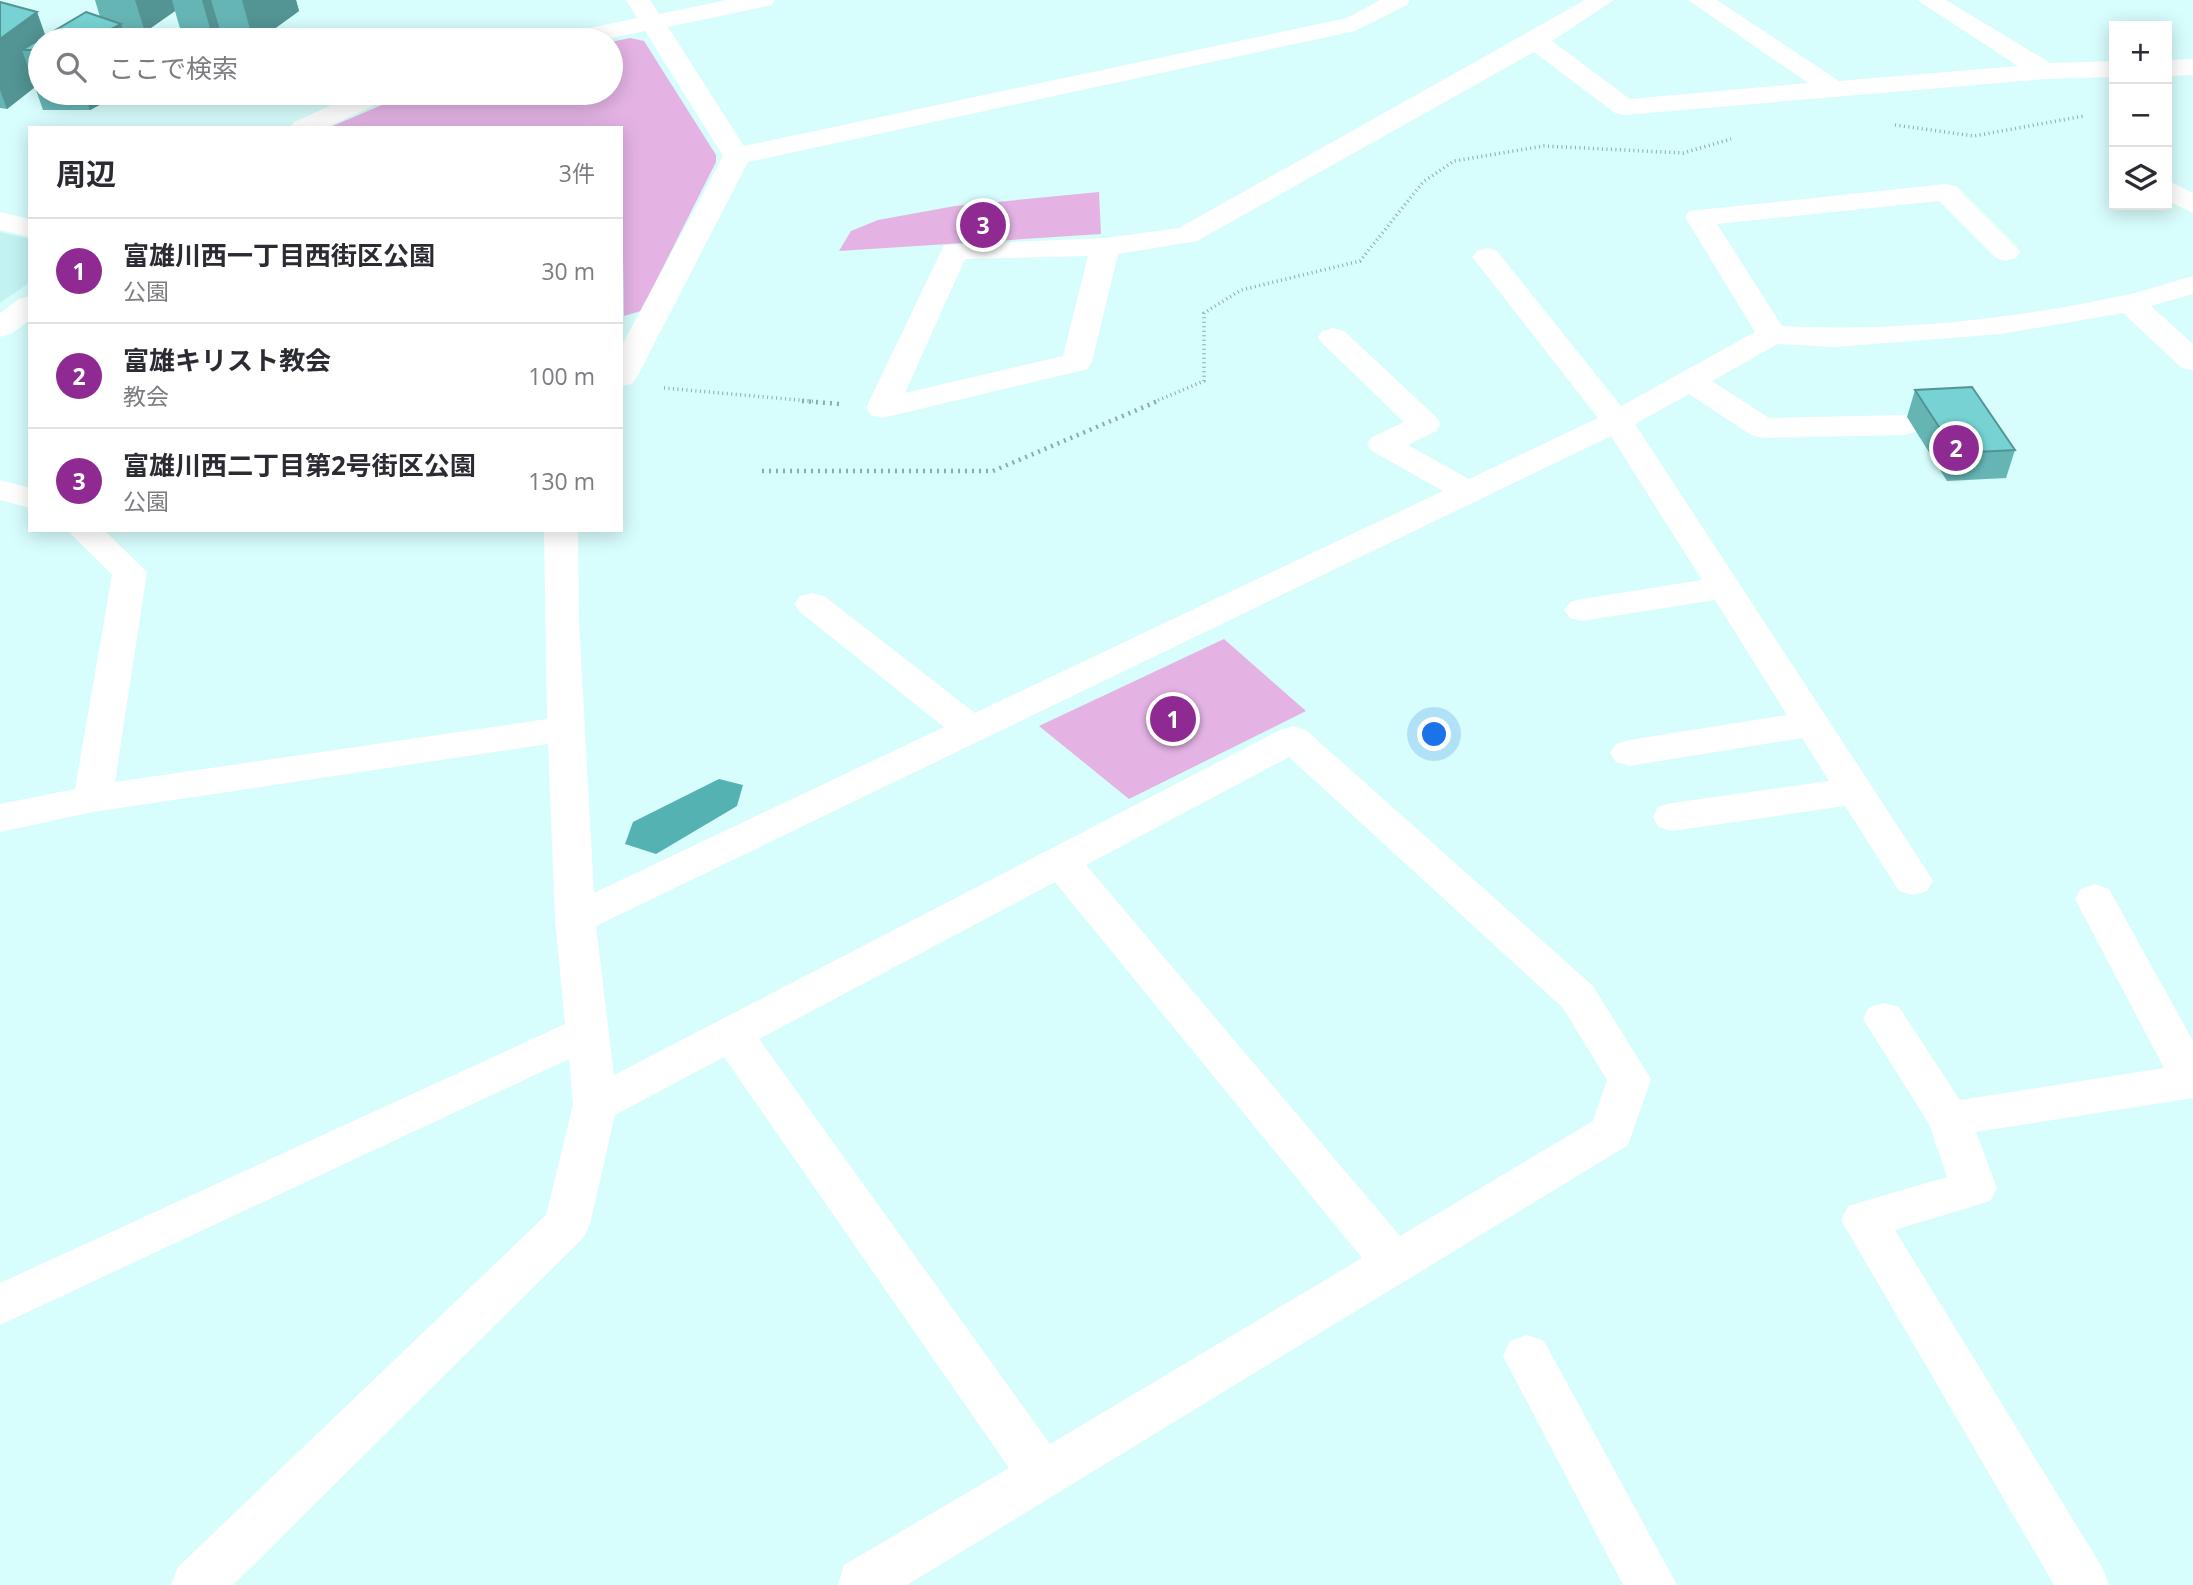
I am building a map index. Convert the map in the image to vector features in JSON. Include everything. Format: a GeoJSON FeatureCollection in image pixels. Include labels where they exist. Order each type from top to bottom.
{"type":"FeatureCollection","features":[{"type":"Feature","properties":{"kind":"street"},"geometry":{"type":"LineString","coordinates":[[599,28],[645,11],[762,0]]}},
{"type":"Feature","properties":{"kind":"street"},"geometry":{"type":"LineString","coordinates":[[623,369],[633,331],[737,156],[1355,24],[1398,0]]}},
{"type":"Feature","properties":{"kind":"street"},"geometry":{"type":"LineString","coordinates":[[882,408],[954,250],[1105,247],[1187,235],[1535,41],[1602,0]]}},
{"type":"Feature","properties":{"kind":"street"},"geometry":{"type":"LineString","coordinates":[[1700,0],[1832,89]]}},
{"type":"Feature","properties":{"kind":"street"},"geometry":{"type":"LineString","coordinates":[[1929,0],[2046,71]]}},
{"type":"Feature","properties":{"kind":"street"},"geometry":{"type":"LineString","coordinates":[[645,11],[737,156]]}},
{"type":"Feature","properties":{"kind":"street"},"geometry":{"type":"LineString","coordinates":[[1535,41],[1624,107],[2046,71],[2109,69]]}},
{"type":"Feature","properties":{"kind":"street"},"geometry":{"type":"LineString","coordinates":[[2172,68],[2193,67]]}},
{"type":"Feature","properties":{"kind":"street"},"geometry":{"type":"LineString","coordinates":[[307,126],[344,105]]}},
{"type":"Feature","properties":{"kind":"street"},"geometry":{"type":"LineString","coordinates":[[2172,191],[2193,205]]}},
{"type":"Feature","properties":{"kind":"street"},"geometry":{"type":"LineString","coordinates":[[1772,335],[1699,217],[1946,192],[2006,252]]}},
{"type":"Feature","properties":{"kind":"street"},"geometry":{"type":"LineString","coordinates":[[0,221],[28,228]]}},
{"type":"Feature","properties":{"kind":"street"},"geometry":{"type":"LineString","coordinates":[[882,408],[1077,362],[1105,247]]}},
{"type":"Feature","properties":{"kind":"street"},"geometry":{"type":"LineString","coordinates":[[1487,257],[1617,421],[1913,881]]}},
{"type":"Feature","properties":{"kind":"street"},"geometry":{"type":"LineString","coordinates":[[575,919],[1617,421],[1772,335],[1835,338],[2001,326],[2130,303],[2193,285]]}},
{"type":"Feature","properties":{"kind":"street"},"geometry":{"type":"LineString","coordinates":[[2130,303],[2193,361]]}},
{"type":"Feature","properties":{"kind":"street"},"geometry":{"type":"LineString","coordinates":[[0,328],[28,307]]}},
{"type":"Feature","properties":{"kind":"street"},"geometry":{"type":"LineString","coordinates":[[1333,337],[1425,424],[1383,444],[1468,492]]}},
{"type":"Feature","properties":{"kind":"street"},"geometry":{"type":"LineString","coordinates":[[1690,380],[1762,428],[1904,425]]}},
{"type":"Feature","properties":{"kind":"street"},"geometry":{"type":"LineString","coordinates":[[0,490],[28,497]]}},
{"type":"Feature","properties":{"kind":"street"},"geometry":{"type":"LineString","coordinates":[[86,532],[130,572],[93,799]]}},
{"type":"Feature","properties":{"kind":"street"},"geometry":{"type":"LineString","coordinates":[[197,1585],[567,1224],[594,1105],[575,919],[566,729],[561,532]]}},
{"type":"Feature","properties":{"kind":"street"},"geometry":{"type":"LineString","coordinates":[[1582,610],[1724,588]]}},
{"type":"Feature","properties":{"kind":"street"},"geometry":{"type":"LineString","coordinates":[[812,604],[971,729]]}},
{"type":"Feature","properties":{"kind":"street"},"geometry":{"type":"LineString","coordinates":[[1629,753],[1812,724]]}},
{"type":"Feature","properties":{"kind":"street"},"geometry":{"type":"LineString","coordinates":[[0,818],[93,799],[566,729]]}},
{"type":"Feature","properties":{"kind":"street"},"geometry":{"type":"LineString","coordinates":[[594,1105],[1293,739],[1578,997],[1629,1079],[1612,1132],[863,1583]]}},
{"type":"Feature","properties":{"kind":"street"},"geometry":{"type":"LineString","coordinates":[[1672,817],[1855,791]]}},
{"type":"Feature","properties":{"kind":"street"},"geometry":{"type":"LineString","coordinates":[[1060,861],[1394,1263]]}},
{"type":"Feature","properties":{"kind":"street"},"geometry":{"type":"LineString","coordinates":[[1949,1119],[2193,1081],[2095,899]]}},
{"type":"Feature","properties":{"kind":"street"},"geometry":{"type":"LineString","coordinates":[[1884,1019],[1949,1119],[1974,1188],[1864,1220],[2083,1585]]}},
{"type":"Feature","properties":{"kind":"street"},"geometry":{"type":"LineString","coordinates":[[0,1306],[587,1032]]}},
{"type":"Feature","properties":{"kind":"street"},"geometry":{"type":"LineString","coordinates":[[731,1033],[1043,1475]]}},
{"type":"Feature","properties":{"kind":"street"},"geometry":{"type":"LineString","coordinates":[[1527,1356],[1651,1585]]}},
{"type":"Feature","properties":{"kind":"path"},"geometry":{"type":"LineString","coordinates":[[1889,124],[1974,136],[2084,116]]}},
{"type":"Feature","properties":{"kind":"path"},"geometry":{"type":"LineString","coordinates":[[762,471],[993,471],[1204,381],[1204,313],[1241,290],[1360,261],[1423,182],[1454,161],[1544,145],[1683,153],[1735,138]]}},
{"type":"Feature","properties":{"kind":"path"},"geometry":{"type":"LineString","coordinates":[[662,387],[882,408]]}},
{"type":"Feature","properties":{"kind":"shaded area"},"geometry":{"type":"Polygon","coordinates":[[[623,39],[644,41],[716,155],[716,162],[641,311],[624,316],[623,126],[333,126],[382,105],[623,105],[623,39]]]}},
{"type":"Feature","properties":{"kind":"shaded area"},"geometry":{"type":"Polygon","coordinates":[[[1099,192],[1101,234],[839,251],[851,231],[878,220],[955,206],[1099,192]]]}},
{"type":"Feature","properties":{"kind":"shaded area"},"geometry":{"type":"Polygon","coordinates":[[[0,232],[28,239],[28,283],[0,303],[0,232]]]}},
{"type":"Feature","properties":{"kind":"shaded area"},"geometry":{"type":"Polygon","coordinates":[[[1224,639],[1306,711],[1129,799],[1039,726],[1224,639]]]}},
{"type":"Feature","properties":{"kind":"water"},"geometry":{"type":"Polygon","coordinates":[[[719,779],[743,785],[737,806],[656,854],[625,844],[633,822],[719,779]]]}},
{"type":"Feature","properties":{"kind":"building"},"geometry":{"type":"Polygon","coordinates":[[[0,2],[37,12],[0,39],[0,2]]]}},
{"type":"Feature","properties":{"kind":"building"},"geometry":{"type":"Polygon","coordinates":[[[86,12],[121,24],[113,28],[59,28],[86,12]]]}},
{"type":"Feature","properties":{"kind":"building"},"geometry":{"type":"Polygon","coordinates":[[[1972,387],[2015,450],[1956,453],[1915,390],[1972,387]]]}},
{"type":"Feature","properties":{"kind":"place","name":"富雄川西二丁目第2号街区公園"},"geometry":{"type":"Point","coordinates":[983,225]}},
{"type":"Feature","properties":{"kind":"place","name":"富雄キリスト教会"},"geometry":{"type":"Point","coordinates":[1956,448]}},
{"type":"Feature","properties":{"kind":"place","name":"富雄川西一丁目西街区公園"},"geometry":{"type":"Point","coordinates":[1173,719]}}]}
